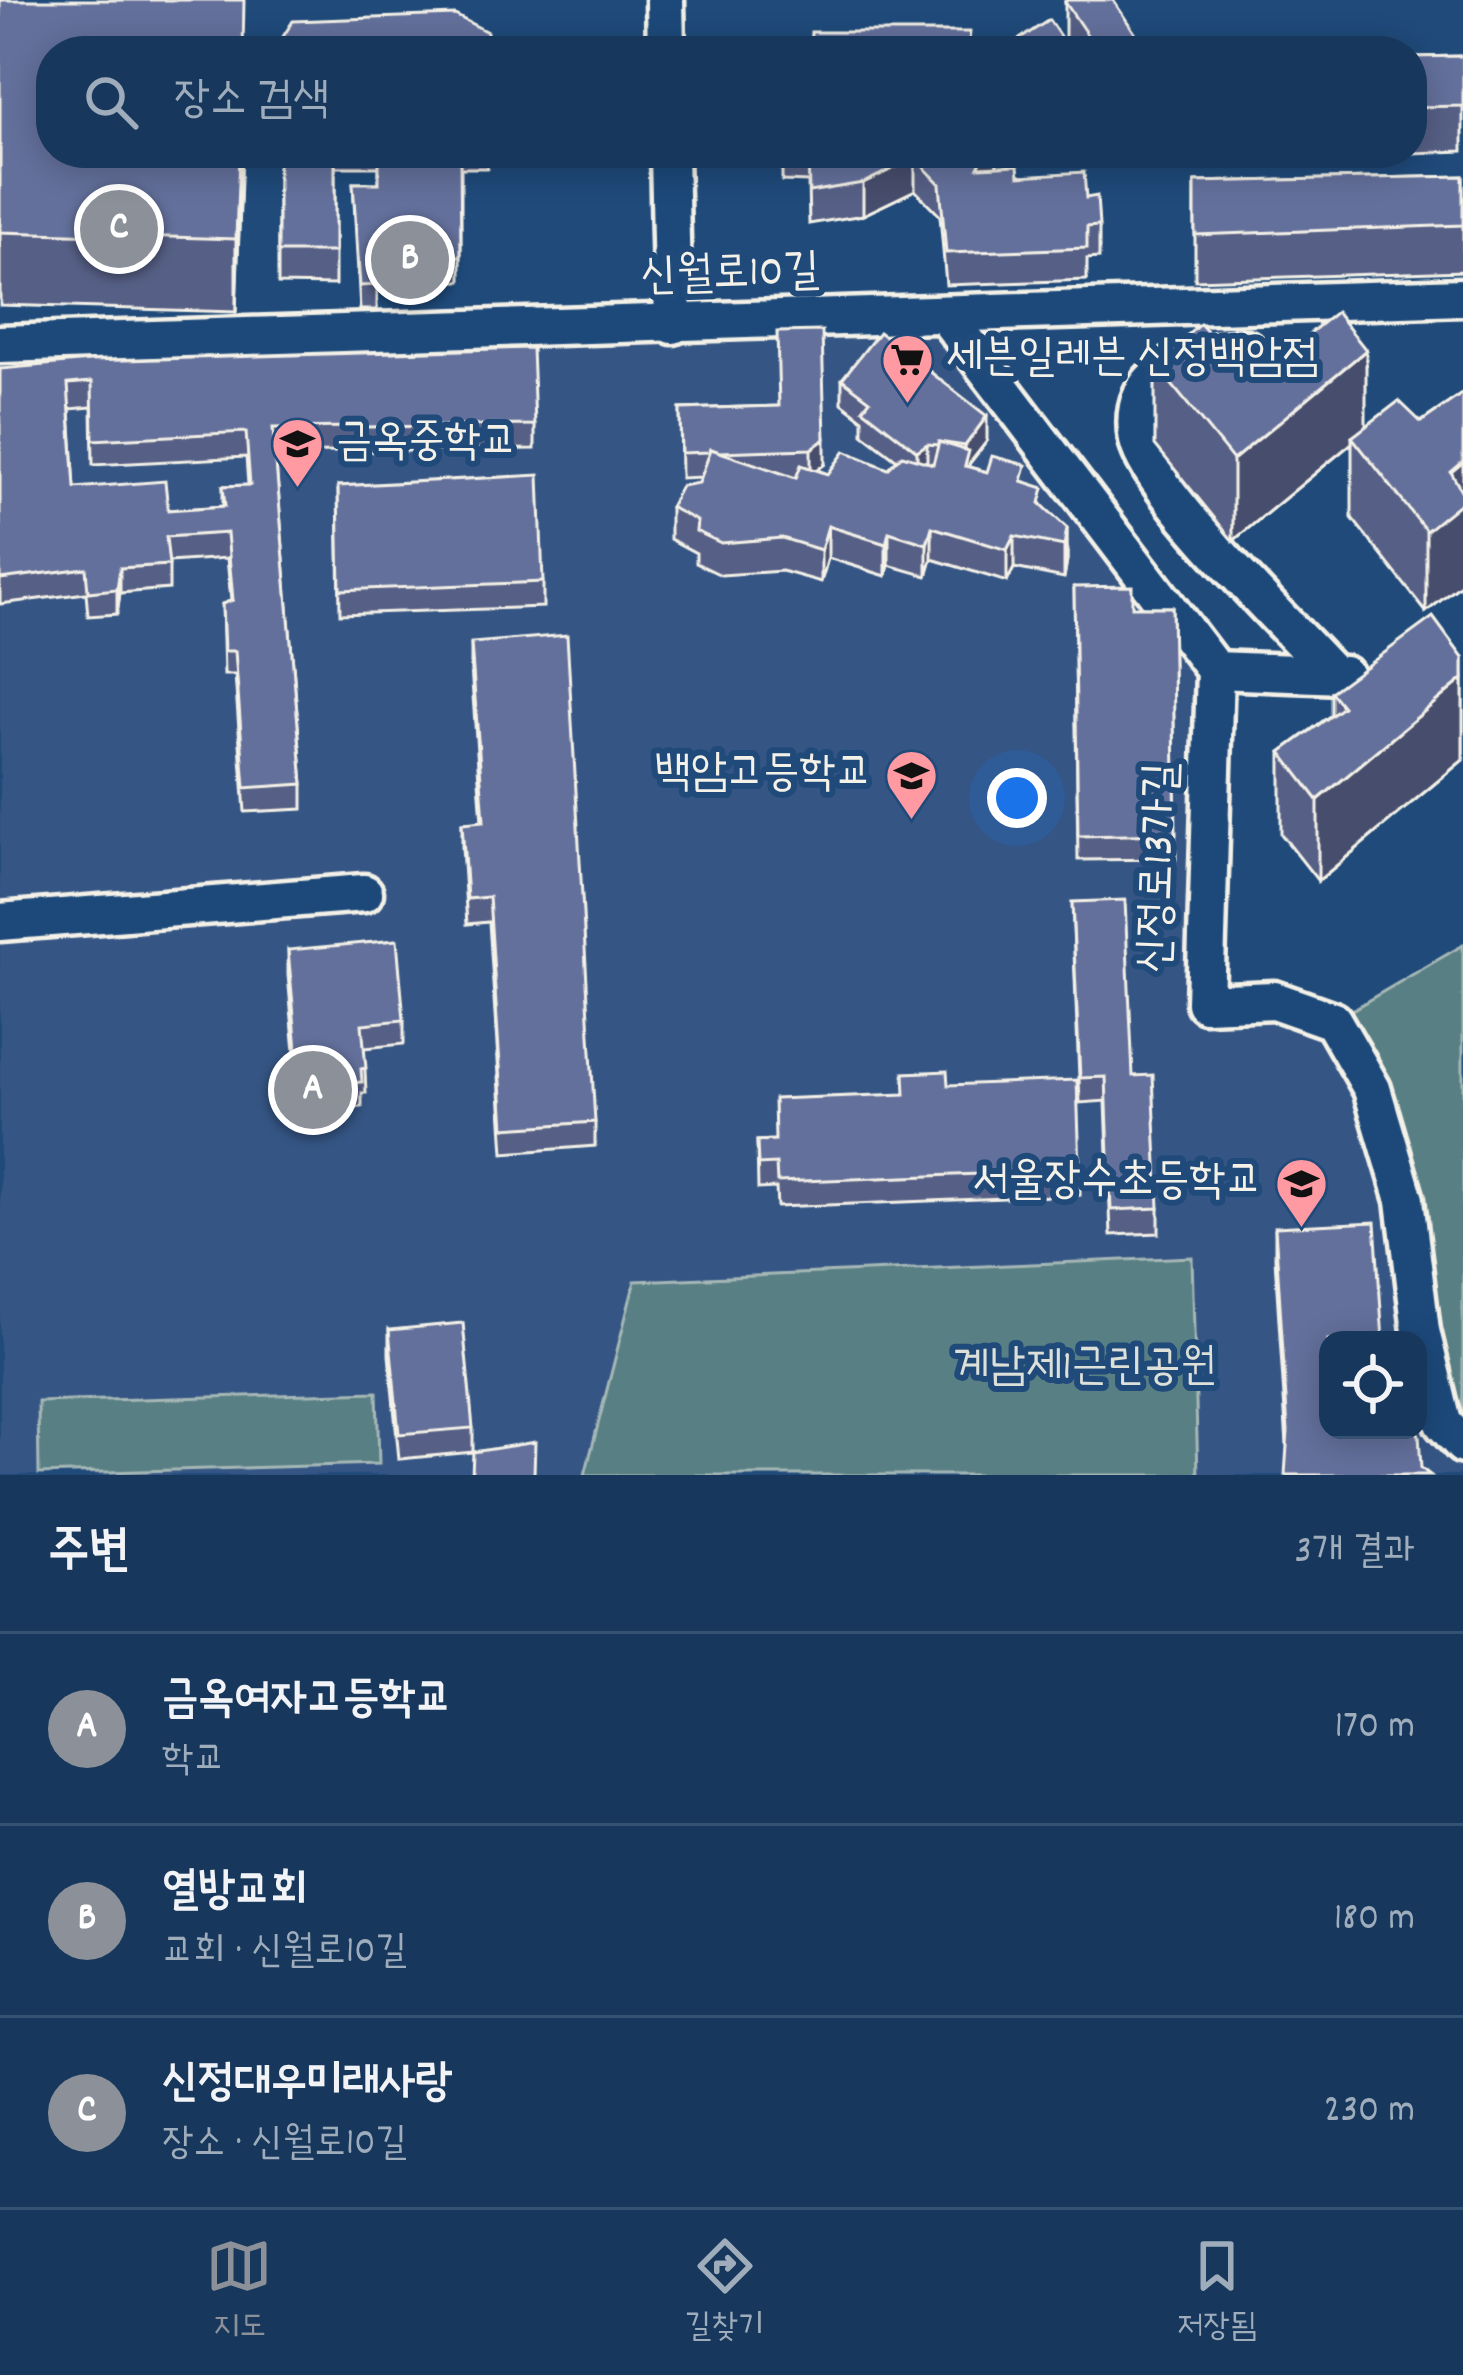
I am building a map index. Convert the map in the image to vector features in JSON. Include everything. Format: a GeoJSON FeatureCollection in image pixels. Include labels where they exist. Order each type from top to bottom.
{"type":"FeatureCollection","features":[{"type":"Feature","properties":{"kind":"street"},"geometry":{"type":"LineString","coordinates":[[665,0],[666,36]]}},
{"type":"Feature","properties":{"kind":"street"},"geometry":{"type":"LineString","coordinates":[[669,168],[673,326]]}},
{"type":"Feature","properties":{"kind":"street","name":"신월로10길"},"geometry":{"type":"LineString","coordinates":[[0,344],[673,326],[1463,297]]}},
{"type":"Feature","properties":{"kind":"street"},"geometry":{"type":"LineString","coordinates":[[946,316],[1215,670],[1376,676]]}},
{"type":"Feature","properties":{"kind":"street"},"geometry":{"type":"LineString","coordinates":[[1246,349],[1195,352],[1164,365],[1139,399],[1138,441],[1161,484],[1333,675]]}},
{"type":"Feature","properties":{"kind":"street","name":"신정로13가길"},"geometry":{"type":"LineString","coordinates":[[1215,670],[1205,1003],[1274,1000],[1334,1021],[1372,1089],[1405,1200],[1421,1330],[1443,1423],[1463,1444]]}},
{"type":"Feature","properties":{"kind":"street"},"geometry":{"type":"LineString","coordinates":[[0,922],[364,893]]}},
{"type":"Feature","properties":{"kind":"shaded area"},"geometry":{"type":"Polygon","coordinates":[[[946,316],[1215,670],[1206,972],[1333,1021],[1463,1445],[1463,1475],[1198,1475],[1192,1258],[636,1281],[585,1475],[0,1475],[0,344],[946,316]]]}},
{"type":"Feature","properties":{"kind":"green space"},"geometry":{"type":"Polygon","coordinates":[[[1463,945],[1463,1445],[1405,1200],[1333,1021],[1463,945]]]}},
{"type":"Feature","properties":{"kind":"green space","name":"계남제1근린공원"},"geometry":{"type":"Polygon","coordinates":[[[1192,1257],[1198,1475],[585,1475],[635,1281],[1192,1257]]]}},
{"type":"Feature","properties":{"kind":"green space"},"geometry":{"type":"Polygon","coordinates":[[[377,1392],[379,1464],[39,1474],[38,1402],[377,1392]]]}},
{"type":"Feature","properties":{"kind":"building"},"geometry":{"type":"Polygon","coordinates":[[[0,0],[244,0],[243,36],[36,36],[36,168],[238,168],[236,239],[0,232],[0,0]]]}},
{"type":"Feature","properties":{"kind":"building"},"geometry":{"type":"Polygon","coordinates":[[[1113,0],[1137,36],[1088,36],[1065,2],[1113,0]]]}},
{"type":"Feature","properties":{"kind":"building"},"geometry":{"type":"Polygon","coordinates":[[[455,15],[487,36],[283,36],[293,21],[455,15]]]}},
{"type":"Feature","properties":{"kind":"building"},"geometry":{"type":"Polygon","coordinates":[[[1049,20],[1060,36],[1024,36],[1049,20]]]}},
{"type":"Feature","properties":{"kind":"building"},"geometry":{"type":"Polygon","coordinates":[[[811,32],[970,32],[970,36],[811,36],[811,32]]]}},
{"type":"Feature","properties":{"kind":"building"},"geometry":{"type":"Polygon","coordinates":[[[1463,56],[1463,106],[1427,107],[1427,57],[1463,56]]]}},
{"type":"Feature","properties":{"kind":"building"},"geometry":{"type":"Polygon","coordinates":[[[278,168],[335,168],[335,252],[278,252],[278,168]]]}},
{"type":"Feature","properties":{"kind":"building"},"geometry":{"type":"Polygon","coordinates":[[[379,168],[460,168],[461,256],[377,257],[377,285],[360,286],[353,183],[379,183],[379,168]]]}},
{"type":"Feature","properties":{"kind":"building"},"geometry":{"type":"Polygon","coordinates":[[[808,168],[894,168],[863,183],[809,192],[808,168]]]}},
{"type":"Feature","properties":{"kind":"building"},"geometry":{"type":"Polygon","coordinates":[[[925,168],[1018,168],[1019,176],[1084,172],[1086,198],[1097,196],[1099,226],[1087,227],[1087,248],[946,253],[940,184],[925,168]]]}},
{"type":"Feature","properties":{"kind":"building"},"geometry":{"type":"Polygon","coordinates":[[[1463,176],[1463,225],[1195,235],[1195,182],[1463,176]]]}},
{"type":"Feature","properties":{"kind":"building"},"geometry":{"type":"Polygon","coordinates":[[[1336,312],[1366,350],[1233,460],[1155,364],[1200,324],[1253,379],[1336,312]]]}},
{"type":"Feature","properties":{"kind":"building"},"geometry":{"type":"Polygon","coordinates":[[[822,331],[825,439],[811,449],[681,453],[680,409],[779,406],[777,332],[822,331]]]}},
{"type":"Feature","properties":{"kind":"building"},"geometry":{"type":"Polygon","coordinates":[[[879,332],[987,416],[965,446],[939,442],[917,451],[863,409],[870,400],[842,379],[879,332]]]}},
{"type":"Feature","properties":{"kind":"building"},"geometry":{"type":"Polygon","coordinates":[[[532,348],[535,425],[273,428],[303,784],[245,788],[235,651],[224,651],[222,604],[233,600],[227,533],[166,537],[169,565],[120,568],[117,589],[88,592],[86,568],[0,579],[0,369],[90,361],[532,348]],[[92,382],[68,384],[75,488],[165,481],[168,510],[225,506],[223,486],[250,485],[246,432],[93,440],[92,382]]]}},
{"type":"Feature","properties":{"kind":"building"},"geometry":{"type":"Polygon","coordinates":[[[1463,393],[1463,462],[1451,472],[1463,501],[1426,531],[1352,437],[1399,401],[1421,422],[1463,393]]]}},
{"type":"Feature","properties":{"kind":"building"},"geometry":{"type":"Polygon","coordinates":[[[939,442],[969,451],[965,466],[987,472],[992,456],[1026,465],[1022,481],[1044,488],[1040,503],[1067,528],[1064,546],[1014,536],[1007,550],[932,527],[927,544],[889,532],[886,544],[828,526],[821,550],[782,538],[721,543],[696,531],[697,521],[670,507],[681,486],[699,483],[711,449],[796,478],[801,465],[828,474],[845,451],[888,469],[902,455],[933,464],[939,442]]]}},
{"type":"Feature","properties":{"kind":"building"},"geometry":{"type":"Polygon","coordinates":[[[539,475],[543,582],[340,590],[338,486],[539,475]]]}},
{"type":"Feature","properties":{"kind":"building"},"geometry":{"type":"Polygon","coordinates":[[[1132,586],[1132,607],[1172,607],[1176,834],[1078,836],[1074,587],[1132,586]]]}},
{"type":"Feature","properties":{"kind":"building"},"geometry":{"type":"Polygon","coordinates":[[[1433,617],[1463,658],[1463,679],[1318,800],[1281,752],[1343,707],[1331,692],[1433,617]]]}},
{"type":"Feature","properties":{"kind":"building"},"geometry":{"type":"Polygon","coordinates":[[[567,635],[595,1122],[504,1128],[489,897],[467,899],[462,823],[484,821],[471,643],[567,635]]]}},
{"type":"Feature","properties":{"kind":"building"},"geometry":{"type":"Polygon","coordinates":[[[1125,900],[1133,1076],[1153,1075],[1159,1208],[1111,1210],[1106,1077],[1080,1078],[1072,902],[1125,900]]]}},
{"type":"Feature","properties":{"kind":"building"},"geometry":{"type":"Polygon","coordinates":[[[397,940],[404,1020],[362,1024],[366,1068],[361,1069],[362,1082],[333,1085],[331,1069],[299,1072],[288,950],[397,940]]]}},
{"type":"Feature","properties":{"kind":"building"},"geometry":{"type":"Polygon","coordinates":[[[947,1071],[948,1085],[1077,1080],[1080,1170],[777,1182],[776,1164],[758,1165],[757,1141],[775,1140],[774,1099],[905,1094],[904,1073],[947,1071]]]}},
{"type":"Feature","properties":{"kind":"building"},"geometry":{"type":"Polygon","coordinates":[[[1375,1222],[1382,1331],[1319,1331],[1319,1439],[1419,1439],[1421,1468],[1430,1475],[1285,1475],[1288,1431],[1275,1227],[1375,1222]]]}},
{"type":"Feature","properties":{"kind":"building"},"geometry":{"type":"Polygon","coordinates":[[[463,1323],[473,1428],[399,1434],[389,1330],[463,1323]]]}},
{"type":"Feature","properties":{"kind":"building"},"geometry":{"type":"Polygon","coordinates":[[[535,1442],[534,1475],[472,1475],[473,1452],[535,1442]]]}},
{"type":"Feature","properties":{"kind":"place","name":"신정대우미래사랑"},"geometry":{"type":"Point","coordinates":[119,229]}},
{"type":"Feature","properties":{"kind":"place","name":"열방교회"},"geometry":{"type":"Point","coordinates":[410,260]}},
{"type":"Feature","properties":{"kind":"place","name":"세븐일레븐 신정백암점"},"geometry":{"type":"Point","coordinates":[907,406]}},
{"type":"Feature","properties":{"kind":"place","name":"금옥중학교"},"geometry":{"type":"Point","coordinates":[297,490]}},
{"type":"Feature","properties":{"kind":"place","name":"백암고등학교"},"geometry":{"type":"Point","coordinates":[911,821]}},
{"type":"Feature","properties":{"kind":"place","name":"금옥여자고등학교"},"geometry":{"type":"Point","coordinates":[313,1090]}},
{"type":"Feature","properties":{"kind":"place","name":"서울장수초등학교"},"geometry":{"type":"Point","coordinates":[1301,1229]}}]}
